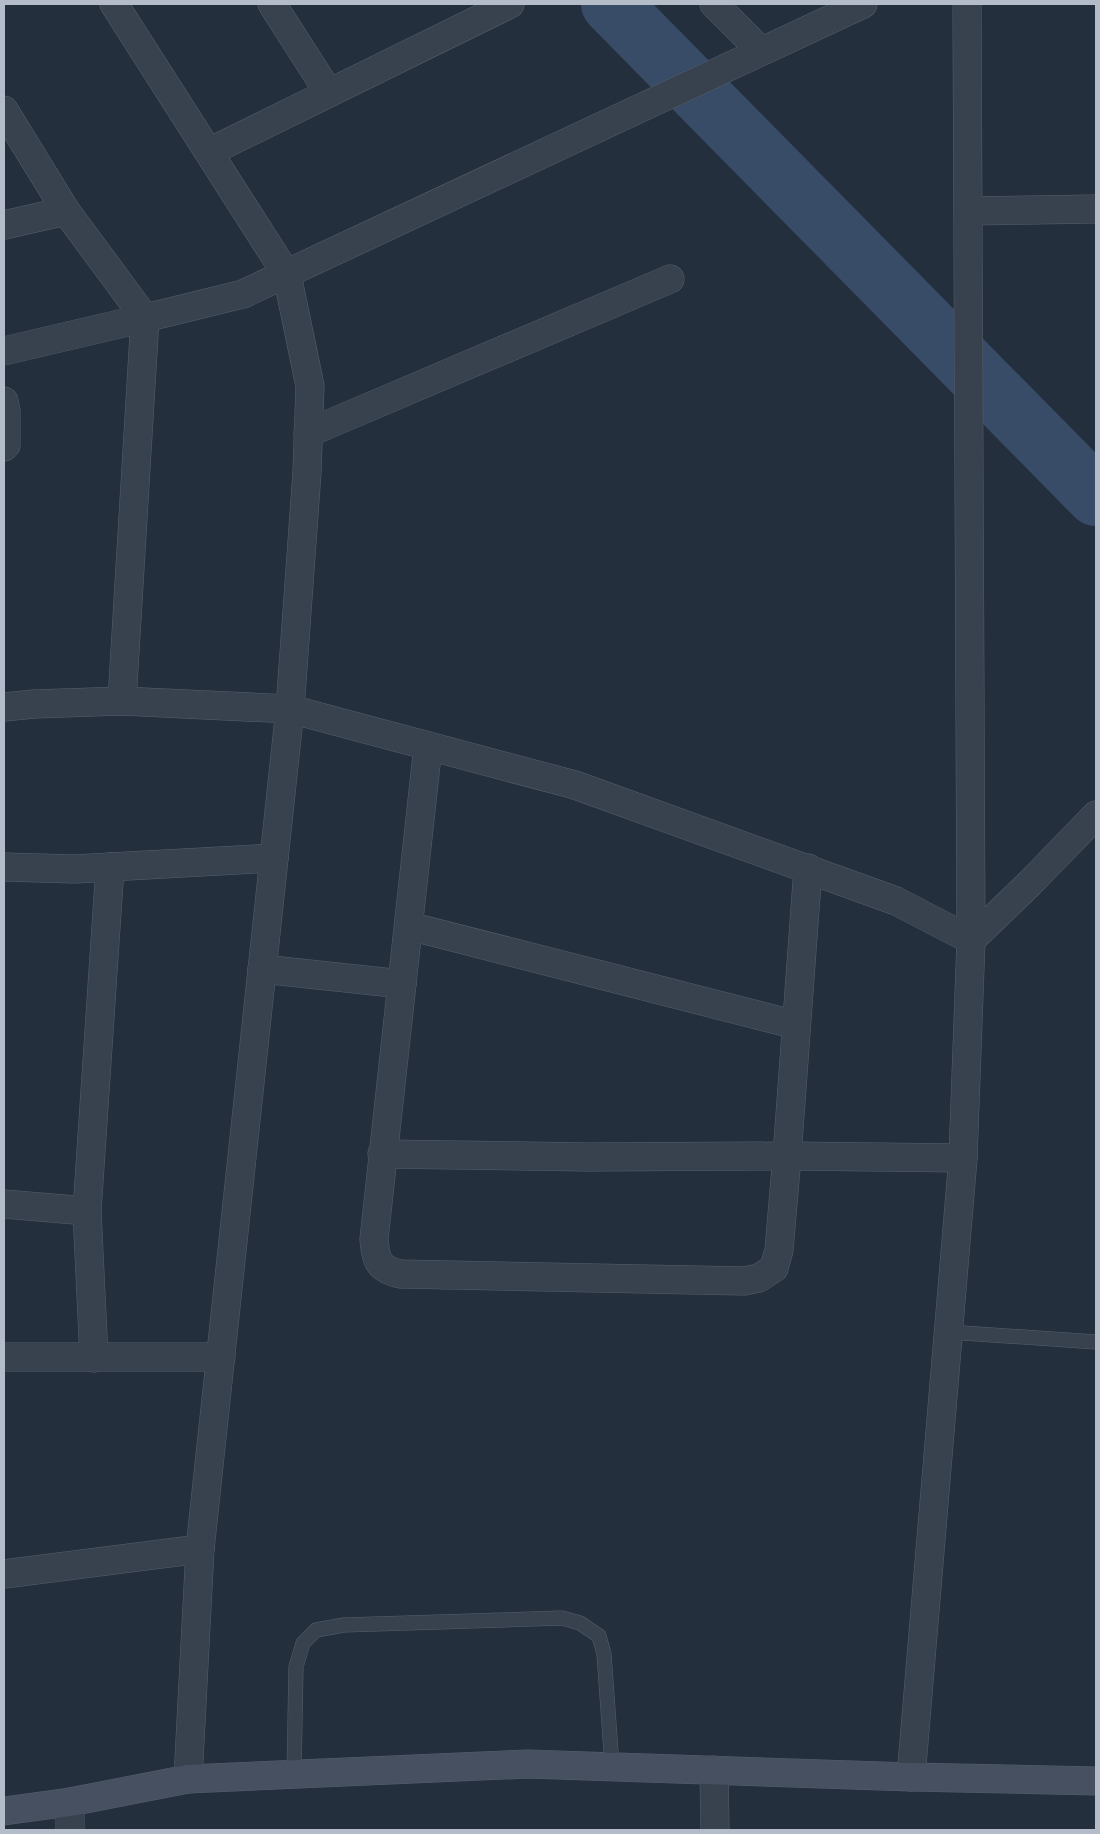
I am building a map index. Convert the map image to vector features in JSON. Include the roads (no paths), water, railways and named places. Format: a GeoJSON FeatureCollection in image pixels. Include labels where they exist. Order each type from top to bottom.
{"type":"FeatureCollection","features":[{"type":"Feature","properties":{"kind":"main road"},"geometry":{"type":"LineString","coordinates":[[4,1810],[70,1802],[188,1779],[528,1764],[1096,1782]]}},
{"type":"Feature","properties":{"kind":"street"},"geometry":{"type":"LineString","coordinates":[[114,4],[287,275],[310,386],[307,472],[290,709],[200,1549],[188,1779]]}},
{"type":"Feature","properties":{"kind":"street"},"geometry":{"type":"LineString","coordinates":[[272,4],[329,93]]}},
{"type":"Feature","properties":{"kind":"street"},"geometry":{"type":"LineString","coordinates":[[209,152],[510,4]]}},
{"type":"Feature","properties":{"kind":"street"},"geometry":{"type":"LineString","coordinates":[[4,352],[244,294],[863,4]]}},
{"type":"Feature","properties":{"kind":"street"},"geometry":{"type":"LineString","coordinates":[[911,1777],[963,1158],[971,940],[968,4]]}},
{"type":"Feature","properties":{"kind":"street"},"geometry":{"type":"LineString","coordinates":[[722,7],[761,52]]}},
{"type":"Feature","properties":{"kind":"street"},"geometry":{"type":"LineString","coordinates":[[4,110],[66,210],[146,318],[122,701]]}},
{"type":"Feature","properties":{"kind":"street"},"geometry":{"type":"LineString","coordinates":[[969,211],[1096,209]]}},
{"type":"Feature","properties":{"kind":"street"},"geometry":{"type":"LineString","coordinates":[[4,225],[66,210]]}},
{"type":"Feature","properties":{"kind":"street"},"geometry":{"type":"LineString","coordinates":[[308,434],[670,279]]}},
{"type":"Feature","properties":{"kind":"street"},"geometry":{"type":"LineString","coordinates":[[4,401],[6,411],[6,445],[4,447]]}},
{"type":"Feature","properties":{"kind":"street"},"geometry":{"type":"LineString","coordinates":[[4,707],[122,701],[290,709],[575,785],[896,901],[971,940]]}},
{"type":"Feature","properties":{"kind":"street"},"geometry":{"type":"LineString","coordinates":[[428,746],[374,1239],[376,1259],[387,1271],[401,1274],[744,1281],[760,1278],[774,1268],[779,1250],[787,1156],[808,868]]}},
{"type":"Feature","properties":{"kind":"street"},"geometry":{"type":"LineString","coordinates":[[971,940],[1030,882],[1092,827]]}},
{"type":"Feature","properties":{"kind":"street"},"geometry":{"type":"LineString","coordinates":[[4,867],[75,869],[274,858]]}},
{"type":"Feature","properties":{"kind":"street"},"geometry":{"type":"LineString","coordinates":[[94,1358],[87,1211],[110,867]]}},
{"type":"Feature","properties":{"kind":"street"},"geometry":{"type":"LineString","coordinates":[[409,926],[796,1026]]}},
{"type":"Feature","properties":{"kind":"street"},"geometry":{"type":"LineString","coordinates":[[262,969],[402,984]]}},
{"type":"Feature","properties":{"kind":"street"},"geometry":{"type":"LineString","coordinates":[[382,1154],[587,1158],[787,1156],[963,1158]]}},
{"type":"Feature","properties":{"kind":"street"},"geometry":{"type":"LineString","coordinates":[[4,1204],[87,1211]]}},
{"type":"Feature","properties":{"kind":"street"},"geometry":{"type":"LineString","coordinates":[[4,1357],[221,1356]]}},
{"type":"Feature","properties":{"kind":"street"},"geometry":{"type":"LineString","coordinates":[[4,1574],[200,1549]]}},
{"type":"Feature","properties":{"kind":"street"},"geometry":{"type":"LineString","coordinates":[[714,1770],[715,1830]]}},
{"type":"Feature","properties":{"kind":"street"},"geometry":{"type":"LineString","coordinates":[[70,1802],[70,1830]]}},
{"type":"Feature","properties":{"kind":"lane"},"geometry":{"type":"LineString","coordinates":[[948,1332],[1096,1342]]}},
{"type":"Feature","properties":{"kind":"lane"},"geometry":{"type":"LineString","coordinates":[[294,1774],[296,1667],[304,1643],[316,1630],[344,1625],[562,1618],[580,1623],[599,1636],[604,1654],[612,1766]]}},
{"type":"Feature","properties":{"kind":"waterway"},"geometry":{"type":"LineString","coordinates":[[611,4],[1096,496]]}}]}
